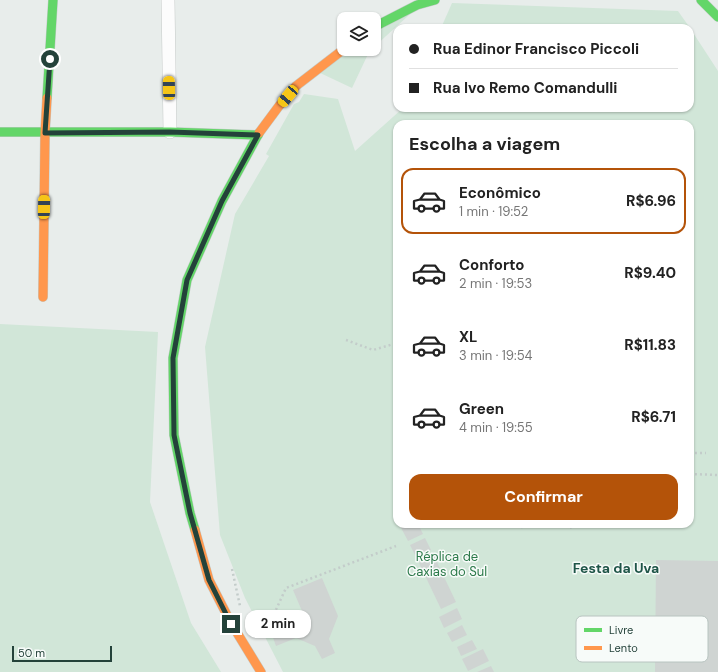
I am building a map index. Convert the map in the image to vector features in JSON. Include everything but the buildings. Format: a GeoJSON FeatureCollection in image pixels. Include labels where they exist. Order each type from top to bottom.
{"type":"FeatureCollection","features":[{"type":"Feature","properties":{"kind":"street"},"geometry":{"type":"LineString","coordinates":[[43,297],[45,133],[53,0]]}},
{"type":"Feature","properties":{"kind":"street"},"geometry":{"type":"LineString","coordinates":[[168,0],[170,132]]}},
{"type":"Feature","properties":{"kind":"street"},"geometry":{"type":"LineString","coordinates":[[381,23],[417,5],[435,0]]}},
{"type":"Feature","properties":{"kind":"street"},"geometry":{"type":"LineString","coordinates":[[701,0],[718,17]]}},
{"type":"Feature","properties":{"kind":"street"},"geometry":{"type":"LineString","coordinates":[[261,672],[231,624],[209,580],[190,513],[174,435],[173,358],[187,280],[222,201],[258,135],[279,106],[296,86],[337,54]]}},
{"type":"Feature","properties":{"kind":"street"},"geometry":{"type":"LineString","coordinates":[[0,132],[170,132],[258,135]]}},
{"type":"Feature","properties":{"kind":"path"},"geometry":{"type":"LineString","coordinates":[[346,340],[372,350],[393,344]]}},
{"type":"Feature","properties":{"kind":"path"},"geometry":{"type":"LineString","coordinates":[[694,453],[706,453]]}},
{"type":"Feature","properties":{"kind":"path"},"geometry":{"type":"LineString","coordinates":[[694,474],[718,475]]}},
{"type":"Feature","properties":{"kind":"path"},"geometry":{"type":"LineString","coordinates":[[246,628],[268,627],[286,588],[396,546]]}},
{"type":"Feature","properties":{"kind":"path"},"geometry":{"type":"LineString","coordinates":[[232,569],[242,613]]}},
{"type":"Feature","properties":{"kind":"green space"},"geometry":{"type":"Polygon","coordinates":[[[452,3],[678,11],[687,24],[443,24],[452,3]]]}},
{"type":"Feature","properties":{"kind":"green space"},"geometry":{"type":"Polygon","coordinates":[[[420,5],[399,24],[393,24],[393,30],[381,41],[381,26],[420,5]]]}},
{"type":"Feature","properties":{"kind":"green space","name":"Réplica de Caxias do Sul"},"geometry":{"type":"Polygon","coordinates":[[[694,34],[718,71],[718,672],[283,672],[245,598],[220,535],[205,347],[235,214],[269,156],[266,154],[294,104],[299,102],[304,94],[338,99],[355,151],[399,112],[694,112],[694,34]]]}},
{"type":"Feature","properties":{"kind":"green space"},"geometry":{"type":"Polygon","coordinates":[[[339,56],[367,56],[352,88],[318,72],[339,56]]]}},
{"type":"Feature","properties":{"kind":"green space"},"geometry":{"type":"Polygon","coordinates":[[[0,324],[158,332],[150,502],[191,623],[221,672],[0,672],[0,324]]]}},
{"type":"Feature","properties":{"kind":"traffic: fast"},"geometry":{"type":"LineString","coordinates":[[47,98],[53,0]]}},
{"type":"Feature","properties":{"kind":"traffic: fast"},"geometry":{"type":"LineString","coordinates":[[381,23],[417,5],[435,0]]}},
{"type":"Feature","properties":{"kind":"traffic: fast"},"geometry":{"type":"LineString","coordinates":[[701,0],[718,17]]}},
{"type":"Feature","properties":{"kind":"traffic: fast"},"geometry":{"type":"LineString","coordinates":[[0,132],[170,132],[258,135]]}},
{"type":"Feature","properties":{"kind":"traffic: fast"},"geometry":{"type":"LineString","coordinates":[[195,530],[190,513],[174,435],[173,358],[187,280],[222,201],[259,133]]}},
{"type":"Feature","properties":{"kind":"traffic: slow"},"geometry":{"type":"LineString","coordinates":[[259,133],[296,86],[337,54]]}},
{"type":"Feature","properties":{"kind":"traffic: slow"},"geometry":{"type":"LineString","coordinates":[[43,297],[45,133],[47,98]]}},
{"type":"Feature","properties":{"kind":"traffic: slow"},"geometry":{"type":"LineString","coordinates":[[195,530],[209,580],[231,623],[261,672]]}},
{"type":"Feature","properties":{"kind":"district","name":"Festa da Uva"},"geometry":{"type":"Point","coordinates":[616,568]}},
{"type":"Feature","properties":{"kind":"route"},"geometry":{"type":"LineString","coordinates":[[50,59],[45,133],[170,132],[258,135],[222,201],[187,280],[173,358],[174,435],[190,513],[209,580],[231,624]]}}]}
